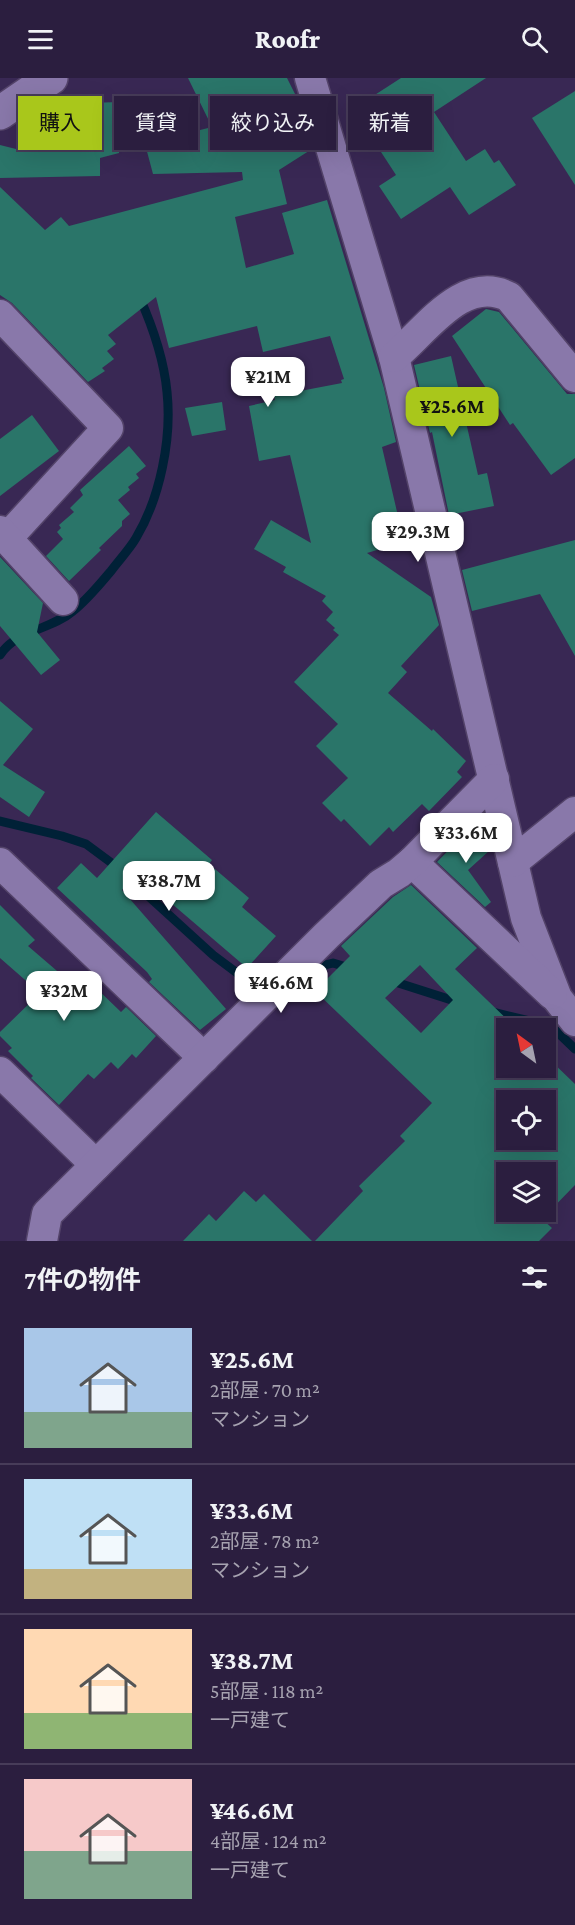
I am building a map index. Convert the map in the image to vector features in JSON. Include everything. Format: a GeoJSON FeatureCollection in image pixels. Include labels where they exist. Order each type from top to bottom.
{"type":"FeatureCollection","features":[{"type":"Feature","properties":{"kind":"street"},"geometry":{"type":"LineString","coordinates":[[0,113],[51,78]]}},
{"type":"Feature","properties":{"kind":"street"},"geometry":{"type":"LineString","coordinates":[[310,78],[394,357],[526,918],[566,1010]]}},
{"type":"Feature","properties":{"kind":"street"},"geometry":{"type":"LineString","coordinates":[[394,357],[445,309],[462,297],[497,291],[509,297],[575,375]]}},
{"type":"Feature","properties":{"kind":"street"},"geometry":{"type":"LineString","coordinates":[[0,315],[108,428],[3,534],[63,600]]}},
{"type":"Feature","properties":{"kind":"street"},"geometry":{"type":"LineString","coordinates":[[42,1241],[47,1214],[373,891],[412,862],[494,779]]}},
{"type":"Feature","properties":{"kind":"street"},"geometry":{"type":"LineString","coordinates":[[513,862],[575,812]]}},
{"type":"Feature","properties":{"kind":"street"},"geometry":{"type":"LineString","coordinates":[[412,862],[566,1010]]}},
{"type":"Feature","properties":{"kind":"street"},"geometry":{"type":"LineString","coordinates":[[0,863],[204,1058]]}},
{"type":"Feature","properties":{"kind":"street"},"geometry":{"type":"LineString","coordinates":[[0,1072],[96,1165]]}},
{"type":"Feature","properties":{"kind":"building"},"geometry":{"type":"Polygon","coordinates":[[[188,78],[287,78],[296,96],[210,96],[210,123],[188,78]]]}},
{"type":"Feature","properties":{"kind":"building"},"geometry":{"type":"Polygon","coordinates":[[[401,78],[486,78],[434,112],[466,161],[485,149],[494,163],[499,160],[516,185],[469,215],[450,187],[401,219],[379,186],[396,175],[380,150],[432,150],[432,96],[373,96],[401,78]]]}},
{"type":"Feature","properties":{"kind":"building"},"geometry":{"type":"Polygon","coordinates":[[[575,91],[575,185],[532,118],[575,91]]]}},
{"type":"Feature","properties":{"kind":"building"},"geometry":{"type":"Polygon","coordinates":[[[114,102],[114,150],[119,150],[119,153],[100,158],[100,176],[0,178],[0,145],[16,149],[18,140],[18,150],[102,150],[102,103],[114,102]]]}},
{"type":"Feature","properties":{"kind":"building"},"geometry":{"type":"Polygon","coordinates":[[[210,128],[210,150],[310,150],[279,170],[287,204],[235,217],[246,268],[294,254],[282,213],[327,200],[384,388],[396,442],[382,447],[404,542],[367,553],[431,597],[439,625],[401,666],[407,672],[388,693],[432,731],[433,729],[466,761],[457,772],[462,777],[429,811],[422,804],[393,832],[389,827],[370,846],[344,819],[341,822],[322,803],[348,778],[316,746],[338,724],[294,682],[339,635],[326,620],[333,612],[322,601],[326,596],[283,572],[286,567],[254,549],[271,520],[311,543],[290,455],[259,461],[249,406],[275,400],[274,396],[342,383],[341,380],[344,379],[330,336],[263,352],[257,326],[169,348],[156,297],[108,335],[116,344],[107,351],[114,359],[102,368],[105,371],[88,382],[12,303],[0,295],[0,187],[45,230],[61,217],[69,226],[243,180],[242,172],[153,174],[147,150],[198,150],[198,131],[210,128]]]}},
{"type":"Feature","properties":{"kind":"building"},"geometry":{"type":"Polygon","coordinates":[[[486,309],[499,312],[567,394],[575,394],[575,458],[551,475],[513,423],[510,425],[452,336],[486,309]]]}},
{"type":"Feature","properties":{"kind":"building"},"geometry":{"type":"Polygon","coordinates":[[[451,356],[478,475],[487,473],[494,506],[449,515],[432,432],[430,433],[414,365],[451,356]]]}},
{"type":"Feature","properties":{"kind":"building"},"geometry":{"type":"Polygon","coordinates":[[[222,402],[226,430],[192,436],[185,408],[222,402]]]}},
{"type":"Feature","properties":{"kind":"building"},"geometry":{"type":"Polygon","coordinates":[[[32,415],[59,451],[0,496],[0,439],[32,415]]]}},
{"type":"Feature","properties":{"kind":"building"},"geometry":{"type":"Polygon","coordinates":[[[129,446],[146,466],[136,474],[139,478],[128,487],[130,490],[118,500],[130,514],[122,521],[122,526],[99,548],[101,550],[69,581],[46,556],[63,539],[57,532],[61,528],[59,525],[74,512],[70,508],[83,495],[80,490],[129,446]]]}},
{"type":"Feature","properties":{"kind":"building"},"geometry":{"type":"Polygon","coordinates":[[[575,540],[575,656],[540,594],[472,611],[462,570],[575,540]]]}},
{"type":"Feature","properties":{"kind":"building"},"geometry":{"type":"Polygon","coordinates":[[[0,557],[43,603],[37,632],[60,660],[41,675],[0,626],[0,557]]]}},
{"type":"Feature","properties":{"kind":"building"},"geometry":{"type":"Polygon","coordinates":[[[0,701],[33,729],[3,765],[45,792],[29,817],[0,797],[0,701]]]}},
{"type":"Feature","properties":{"kind":"building"},"geometry":{"type":"Polygon","coordinates":[[[156,812],[212,860],[209,864],[249,898],[242,907],[276,936],[247,968],[137,874],[122,890],[226,1009],[200,1030],[149,982],[152,979],[147,972],[57,888],[81,863],[97,878],[156,812]]]}},
{"type":"Feature","properties":{"kind":"building"},"geometry":{"type":"Polygon","coordinates":[[[470,828],[489,851],[468,870],[491,902],[485,907],[437,862],[470,828]]]}},
{"type":"Feature","properties":{"kind":"building"},"geometry":{"type":"Polygon","coordinates":[[[411,885],[477,948],[455,969],[506,1018],[496,1018],[496,1078],[556,1078],[556,1066],[575,1084],[575,1185],[556,1205],[556,1162],[496,1162],[496,1222],[545,1222],[552,1228],[539,1241],[315,1241],[363,1191],[359,1186],[405,1141],[400,1136],[432,1103],[315,991],[350,956],[341,946],[393,897],[411,885]],[[420,965],[385,998],[421,1033],[453,1000],[420,965]]]}},
{"type":"Feature","properties":{"kind":"building"},"geometry":{"type":"Polygon","coordinates":[[[0,905],[35,940],[28,946],[85,995],[94,986],[121,1012],[126,1007],[156,1036],[136,1058],[132,1054],[118,1069],[111,1062],[94,1079],[88,1074],[59,1105],[31,1078],[33,1076],[8,1051],[12,1048],[0,1036],[0,1032],[40,993],[0,958],[0,905]]]}},
{"type":"Feature","properties":{"kind":"building"},"geometry":{"type":"Polygon","coordinates":[[[244,1191],[256,1202],[264,1194],[312,1241],[183,1241],[209,1214],[216,1221],[244,1191]]]}},
{"type":"Feature","properties":{"kind":"waterway"},"geometry":{"type":"LineString","coordinates":[[0,655],[15,640],[55,622],[84,602],[130,547],[152,505],[166,448],[167,392],[157,343],[139,296]]}},
{"type":"Feature","properties":{"kind":"waterway"},"geometry":{"type":"LineString","coordinates":[[0,821],[86,844],[113,864],[213,955],[264,993]]}},
{"type":"Feature","properties":{"kind":"waterway"},"geometry":{"type":"LineString","coordinates":[[275,1002],[278,1004],[325,965],[333,963],[353,969]]}},
{"type":"Feature","properties":{"kind":"waterway"},"geometry":{"type":"LineString","coordinates":[[389,980],[464,1004]]}},
{"type":"Feature","properties":{"kind":"waterway"},"geometry":{"type":"LineString","coordinates":[[492,1012],[551,1026],[575,1049]]}}]}
